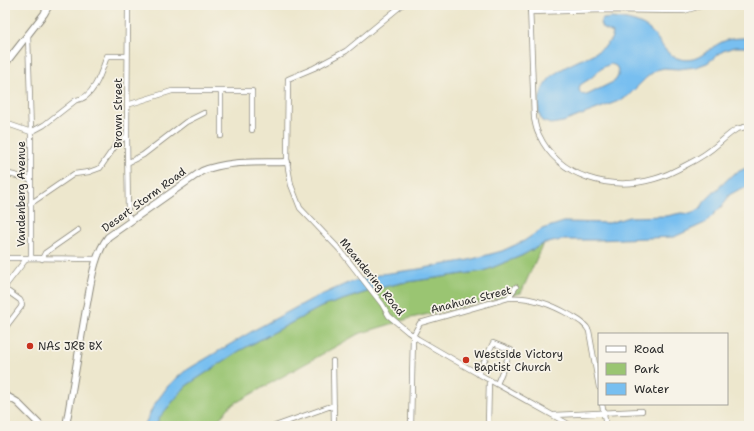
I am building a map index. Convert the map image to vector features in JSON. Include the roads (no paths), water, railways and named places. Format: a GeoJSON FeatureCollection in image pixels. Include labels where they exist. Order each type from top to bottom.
{"type":"FeatureCollection","features":[{"type":"Feature","properties":{"kind":"street"},"geometry":{"type":"LineString","coordinates":[[5,64],[44,14],[48,5]]}},
{"type":"Feature","properties":{"kind":"street","name":"Brown Street"},"geometry":{"type":"LineString","coordinates":[[128,5],[126,136],[128,215],[131,220]]}},
{"type":"Feature","properties":{"kind":"street","name":"Meandering Road"},"geometry":{"type":"LineString","coordinates":[[402,5],[346,51],[314,68],[288,79],[287,162],[291,186],[300,208],[340,250],[390,316],[413,336],[572,426]]}},
{"type":"Feature","properties":{"kind":"street"},"geometry":{"type":"LineString","coordinates":[[530,5],[534,118],[539,135],[543,142],[558,161],[568,169],[590,179],[608,183],[653,180],[688,164],[732,133],[749,126]]}},
{"type":"Feature","properties":{"kind":"street"},"geometry":{"type":"LineString","coordinates":[[530,12],[605,10],[684,11],[704,5]]}},
{"type":"Feature","properties":{"kind":"street","name":"Vandenberg Avenue"},"geometry":{"type":"LineString","coordinates":[[5,328],[22,307],[20,300],[6,290],[6,285],[29,258],[31,132],[28,35]]}},
{"type":"Feature","properties":{"kind":"street"},"geometry":{"type":"LineString","coordinates":[[5,123],[31,132],[44,125],[76,100],[81,100],[89,93],[100,78],[107,56],[127,56]]}},
{"type":"Feature","properties":{"kind":"street"},"geometry":{"type":"LineString","coordinates":[[127,105],[172,91],[252,91],[252,130]]}},
{"type":"Feature","properties":{"kind":"street"},"geometry":{"type":"LineString","coordinates":[[221,91],[221,136]]}},
{"type":"Feature","properties":{"kind":"street"},"geometry":{"type":"LineString","coordinates":[[127,164],[143,155],[186,122],[204,113]]}},
{"type":"Feature","properties":{"kind":"street"},"geometry":{"type":"LineString","coordinates":[[30,204],[74,174],[89,172],[100,168],[118,142],[126,136]]}},
{"type":"Feature","properties":{"kind":"street","name":"Desert Storm Road"},"geometry":{"type":"LineString","coordinates":[[66,426],[96,259],[102,245],[108,237],[194,175],[212,167],[234,164],[287,162]]}},
{"type":"Feature","properties":{"kind":"street"},"geometry":{"type":"LineString","coordinates":[[5,173],[30,179]]}},
{"type":"Feature","properties":{"kind":"street"},"geometry":{"type":"LineString","coordinates":[[42,259],[45,253],[78,230]]}},
{"type":"Feature","properties":{"kind":"street"},"geometry":{"type":"LineString","coordinates":[[5,258],[96,259]]}},
{"type":"Feature","properties":{"kind":"street"},"geometry":{"type":"LineString","coordinates":[[508,298],[516,287]]}},
{"type":"Feature","properties":{"kind":"street","name":"Anahuac Street"},"geometry":{"type":"LineString","coordinates":[[413,336],[420,322],[508,298],[521,297],[533,299],[557,307],[586,325],[589,331],[598,381]]}},
{"type":"Feature","properties":{"kind":"street"},"geometry":{"type":"LineString","coordinates":[[412,426],[413,336]]}},
{"type":"Feature","properties":{"kind":"street"},"geometry":{"type":"LineString","coordinates":[[478,374],[493,343],[511,350],[497,384]]}},
{"type":"Feature","properties":{"kind":"street"},"geometry":{"type":"LineString","coordinates":[[333,361],[334,426]]}},
{"type":"Feature","properties":{"kind":"street"},"geometry":{"type":"LineString","coordinates":[[488,426],[489,380]]}},
{"type":"Feature","properties":{"kind":"street"},"geometry":{"type":"LineString","coordinates":[[5,395],[17,402],[41,426]]}},
{"type":"Feature","properties":{"kind":"street"},"geometry":{"type":"LineString","coordinates":[[275,426],[334,405]]}},
{"type":"Feature","properties":{"kind":"street"},"geometry":{"type":"LineString","coordinates":[[602,405],[606,426]]}},
{"type":"Feature","properties":{"kind":"street"},"geometry":{"type":"LineString","coordinates":[[553,415],[642,411]]}},
{"type":"Feature","properties":{"kind":"water"},"geometry":{"type":"Polygon","coordinates":[[[603,19],[622,19],[644,26],[653,33],[669,54],[684,60],[690,60],[701,56],[716,45],[732,39],[749,38],[749,47],[734,47],[723,51],[707,63],[696,67],[678,69],[664,68],[656,70],[628,96],[616,102],[563,122],[551,124],[542,121],[539,113],[539,104],[545,84],[554,74],[601,49],[609,42],[613,33],[602,28],[600,23],[603,19]],[[611,64],[603,67],[591,78],[580,85],[579,90],[581,94],[587,95],[615,81],[618,76],[616,66],[611,64]]]}},
{"type":"Feature","properties":{"kind":"water"},"geometry":{"type":"Polygon","coordinates":[[[749,168],[749,187],[740,189],[729,195],[725,203],[705,223],[674,237],[561,240],[543,244],[521,256],[484,271],[401,283],[376,289],[321,307],[239,351],[186,386],[159,418],[156,426],[144,426],[154,405],[168,386],[185,371],[256,329],[312,299],[348,283],[382,274],[469,260],[502,251],[524,241],[542,229],[564,222],[609,223],[629,217],[667,216],[681,213],[690,214],[700,209],[705,201],[733,174],[749,168]]]}},
{"type":"Feature","properties":{"kind":"place","name":"NAS JRB BX"},"geometry":{"type":"Point","coordinates":[30,346]}},
{"type":"Feature","properties":{"kind":"place","name":"Westside Victory Baptist Church"},"geometry":{"type":"Point","coordinates":[466,360]}}]}
